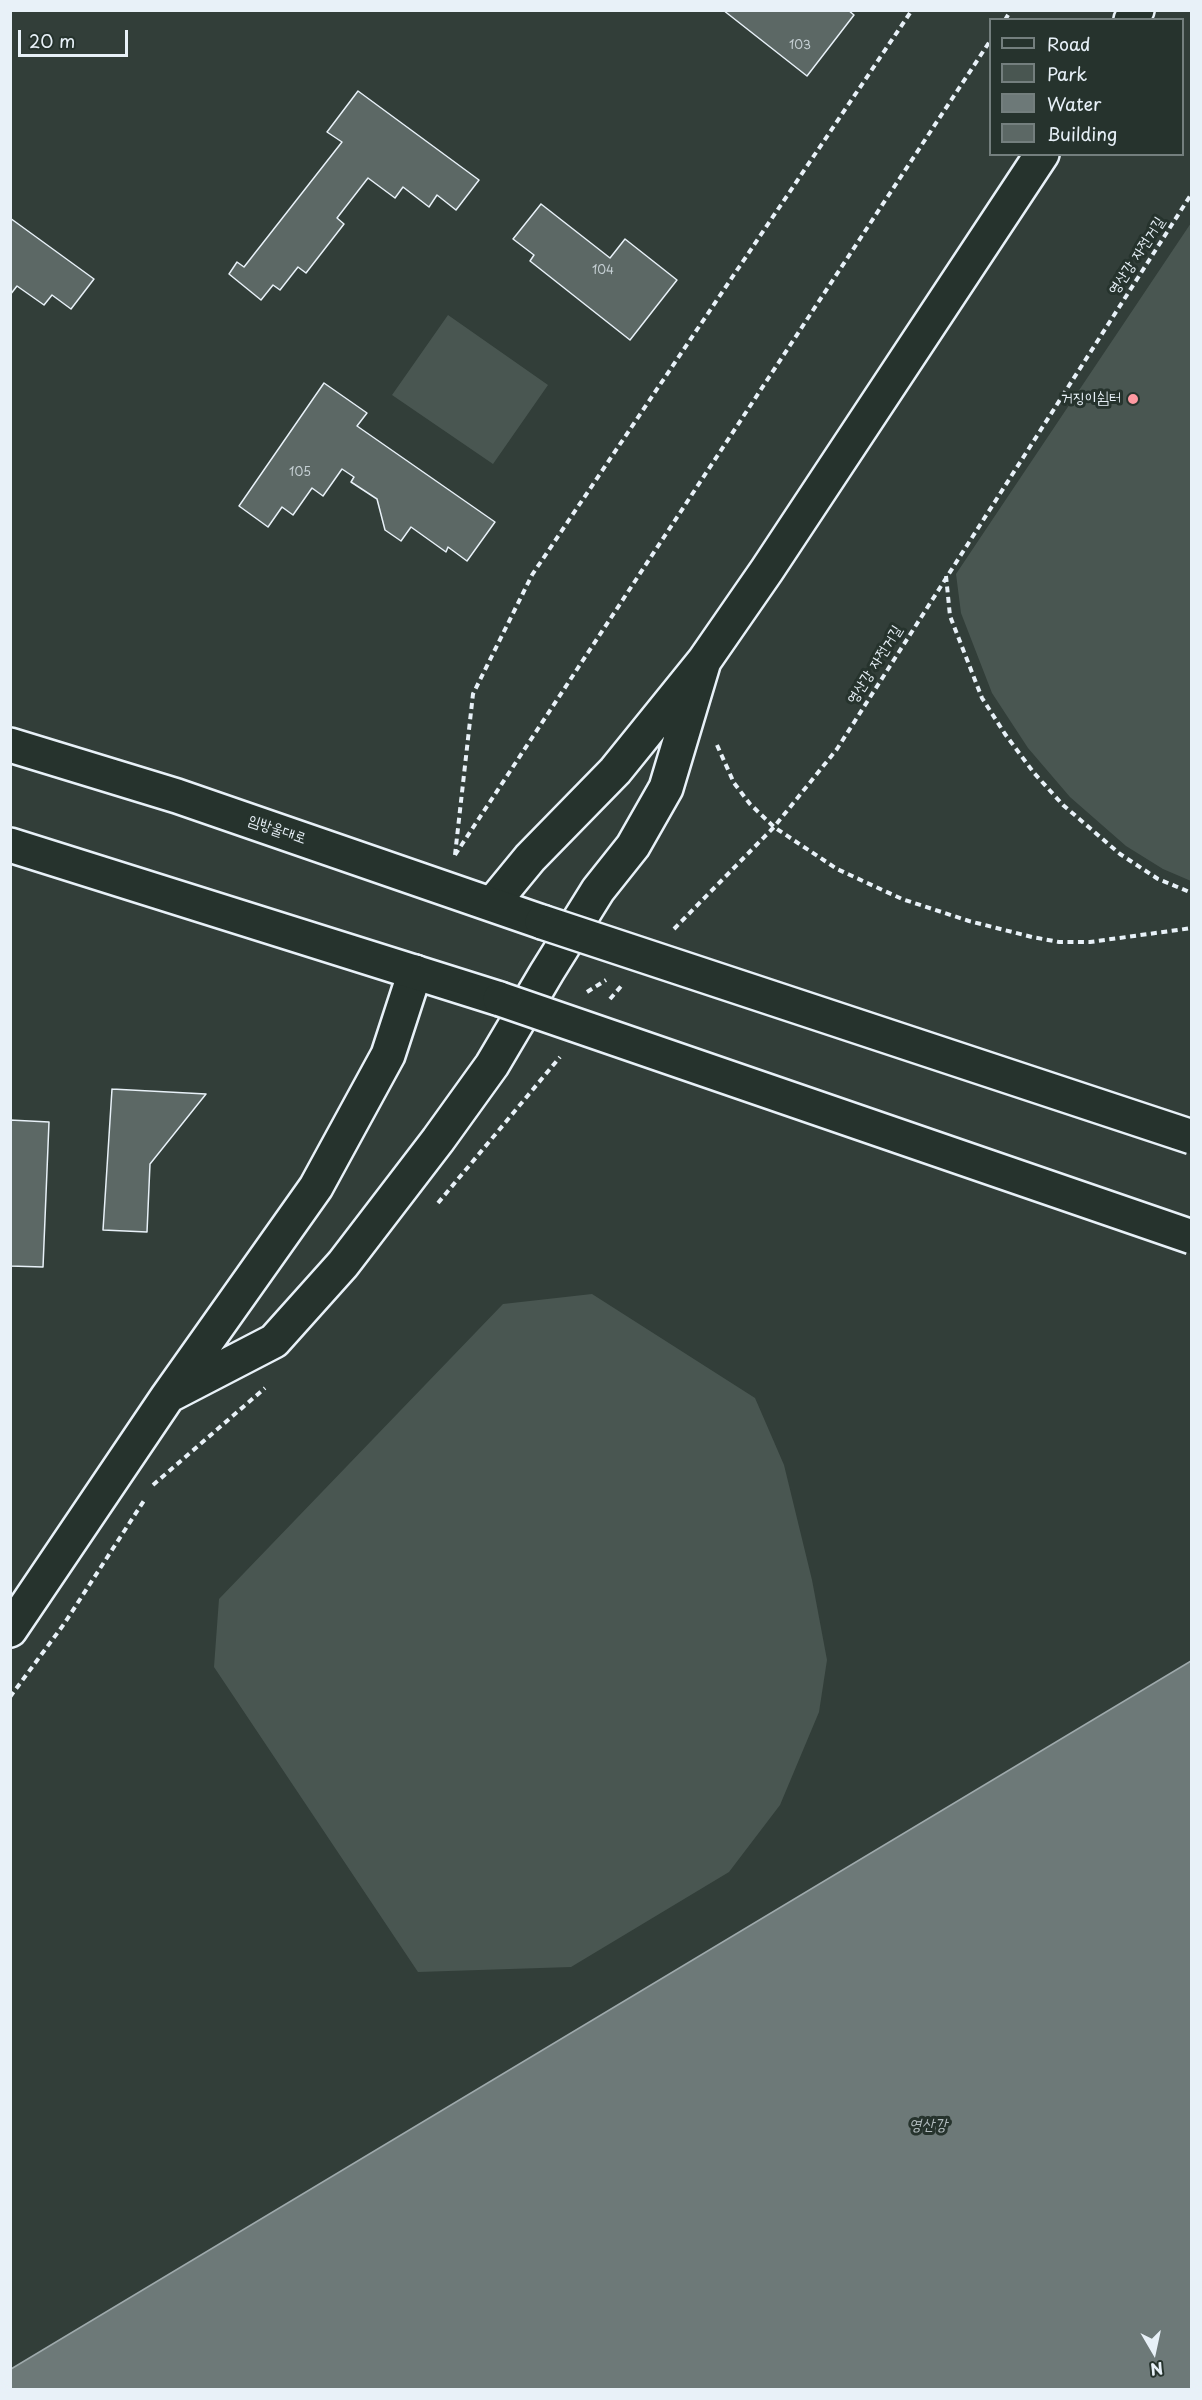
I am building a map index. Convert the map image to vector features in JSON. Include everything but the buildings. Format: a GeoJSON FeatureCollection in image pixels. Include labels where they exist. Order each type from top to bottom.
{"type":"FeatureCollection","features":[{"type":"Feature","properties":{"kind":"street"},"geometry":{"type":"LineString","coordinates":[[493,903],[530,858],[615,771],[704,661],[1041,156]]}},
{"type":"Feature","properties":{"kind":"street"},"geometry":{"type":"LineString","coordinates":[[168,1396],[274,1341],[343,1264],[438,1140],[492,1065],[598,890],[633,846],[666,788],[704,661]]}},
{"type":"Feature","properties":{"kind":"street","name":"임방울대로"},"geometry":{"type":"LineString","coordinates":[[10,745],[177,796],[542,921],[1191,1137]]}},
{"type":"Feature","properties":{"kind":"street"},"geometry":{"type":"LineString","coordinates":[[10,846],[500,999],[1191,1237]]}},
{"type":"Feature","properties":{"kind":"street"},"geometry":{"type":"LineString","coordinates":[[10,1630],[168,1396],[316,1187],[388,1055],[415,972]]}},
{"type":"Feature","properties":{"kind":"path"},"geometry":{"type":"LineString","coordinates":[[455,855],[473,694],[532,575],[912,10]]}},
{"type":"Feature","properties":{"kind":"path"},"geometry":{"type":"LineString","coordinates":[[455,855],[989,43]]}},
{"type":"Feature","properties":{"kind":"path","name":"영산강 자전거길"},"geometry":{"type":"LineString","coordinates":[[666,937],[774,827],[837,749],[945,576],[1191,193]]}},
{"type":"Feature","properties":{"kind":"path"},"geometry":{"type":"LineString","coordinates":[[945,576],[950,616],[982,698],[1027,764],[1063,805],[1120,854],[1158,879],[1191,893]]}},
{"type":"Feature","properties":{"kind":"path"},"geometry":{"type":"LineString","coordinates":[[750,804],[774,827],[837,868],[902,899],[969,921],[1059,942],[1090,942],[1191,928]]}},
{"type":"Feature","properties":{"kind":"path"},"geometry":{"type":"LineString","coordinates":[[455,855],[465,859]]}},
{"type":"Feature","properties":{"kind":"path"},"geometry":{"type":"LineString","coordinates":[[578,997],[615,975]]}},
{"type":"Feature","properties":{"kind":"green space","name":"거징이쉼터"},"geometry":{"type":"Polygon","coordinates":[[[1191,223],[1191,881],[1163,869],[1126,846],[1070,797],[1028,748],[992,693],[961,613],[956,574],[1191,223]]]}},
{"type":"Feature","properties":{"kind":"green space"},"geometry":{"type":"Polygon","coordinates":[[[448,315],[548,385],[493,464],[392,395],[448,315]]]}},
{"type":"Feature","properties":{"kind":"green space"},"geometry":{"type":"Polygon","coordinates":[[[592,1294],[755,1398],[784,1465],[812,1580],[827,1660],[819,1712],[780,1805],[729,1872],[571,1967],[418,1972],[214,1667],[219,1599],[503,1304],[592,1294]]]}},
{"type":"Feature","properties":{"kind":"water","name":"영산강"},"geometry":{"type":"Polygon","coordinates":[[[1191,1661],[1191,2389],[11,2389],[11,2369],[1191,1661]]]}},
{"type":"Feature","properties":{"kind":"place","name":"거징이쉼터"},"geometry":{"type":"Point","coordinates":[1133,399]}}]}
